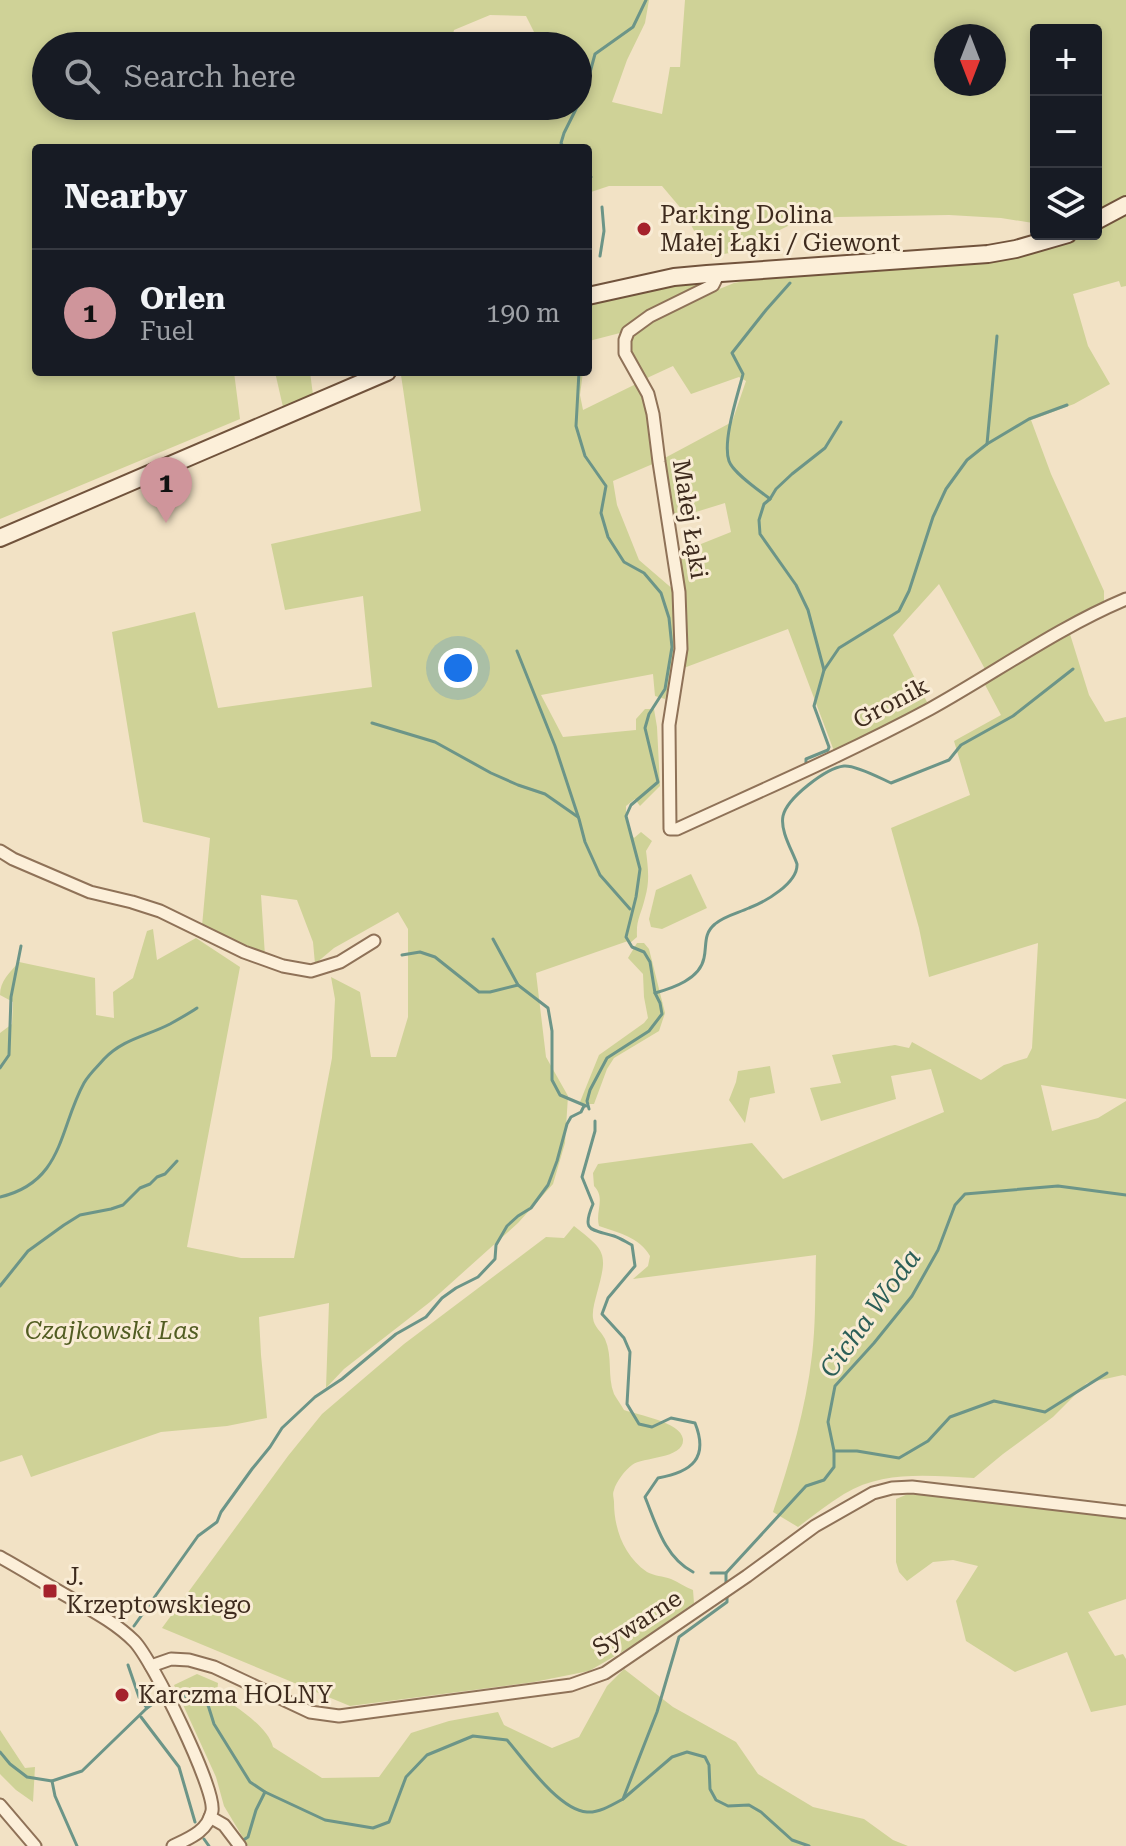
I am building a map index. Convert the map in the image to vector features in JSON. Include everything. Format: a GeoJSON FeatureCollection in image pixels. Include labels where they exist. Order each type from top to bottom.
{"type":"FeatureCollection","features":[{"type":"Feature","properties":{"kind":"main road"},"geometry":{"type":"LineString","coordinates":[[1102,218],[1126,205]]}},
{"type":"Feature","properties":{"kind":"main road"},"geometry":{"type":"LineString","coordinates":[[592,295],[674,277],[988,254],[1047,240]]}},
{"type":"Feature","properties":{"kind":"main road"},"geometry":{"type":"LineString","coordinates":[[0,538],[378,376]]}},
{"type":"Feature","properties":{"kind":"street","name":"Małej Łąki"},"geometry":{"type":"LineString","coordinates":[[670,829],[669,725],[681,649],[679,592],[653,414],[648,394],[625,353],[625,340],[628,332],[650,316],[713,285],[719,273]]}},
{"type":"Feature","properties":{"kind":"street","name":"Gronik"},"geometry":{"type":"LineString","coordinates":[[670,829],[677,829],[873,739],[1059,633],[1126,599]]}},
{"type":"Feature","properties":{"kind":"street"},"geometry":{"type":"LineString","coordinates":[[0,851],[90,892],[160,911],[239,950],[283,966],[311,971],[340,962],[374,941]]}},
{"type":"Feature","properties":{"kind":"street","name":"Sywarne"},"geometry":{"type":"LineString","coordinates":[[151,1666],[171,1659],[189,1660],[214,1667],[310,1712],[339,1716],[571,1685],[605,1673],[815,1526],[873,1493],[912,1487],[1126,1512]]}},
{"type":"Feature","properties":{"kind":"street"},"geometry":{"type":"LineString","coordinates":[[0,1557],[109,1621],[136,1643],[144,1654],[205,1778],[213,1808],[206,1827],[173,1846]]}},
{"type":"Feature","properties":{"kind":"street"},"geometry":{"type":"LineString","coordinates":[[0,1805],[35,1846]]}},
{"type":"Feature","properties":{"kind":"street"},"geometry":{"type":"LineString","coordinates":[[210,1817],[224,1825],[240,1846]]}},
{"type":"Feature","properties":{"kind":"green space"},"geometry":{"type":"Polygon","coordinates":[[[0,0],[649,0],[645,23],[612,102],[662,114],[670,67],[680,67],[685,0],[1126,0],[1126,195],[1102,208],[1102,24],[1030,24],[1030,223],[949,215],[837,217],[796,222],[735,252],[713,256],[704,249],[684,212],[662,186],[609,186],[592,192],[592,144],[32,144],[32,376],[235,376],[240,419],[0,519],[0,0]]]}},
{"type":"Feature","properties":{"kind":"green space"},"geometry":{"type":"Polygon","coordinates":[[[1126,214],[1126,286],[1121,287],[1119,281],[1073,294],[1088,346],[1110,384],[1074,404],[1031,420],[1051,474],[1104,591],[1104,602],[986,671],[939,584],[893,635],[928,704],[871,736],[834,751],[788,629],[681,669],[676,554],[731,532],[725,503],[670,520],[661,460],[732,422],[746,381],[739,377],[691,394],[673,366],[647,378],[632,356],[630,342],[636,329],[661,313],[734,283],[805,273],[961,265],[1039,252],[1072,240],[1102,240],[1102,228],[1126,214]]]}},
{"type":"Feature","properties":{"kind":"green space"},"geometry":{"type":"Polygon","coordinates":[[[704,282],[701,287],[642,313],[620,333],[592,340],[592,302],[668,286],[704,282]]]}},
{"type":"Feature","properties":{"kind":"green space"},"geometry":{"type":"Polygon","coordinates":[[[276,376],[311,376],[313,395],[283,407],[276,376]]]}},
{"type":"Feature","properties":{"kind":"green space","name":"Czajkowski Las"},"geometry":{"type":"Polygon","coordinates":[[[401,376],[582,376],[580,395],[583,410],[638,383],[644,394],[655,463],[613,481],[617,505],[639,560],[675,591],[673,668],[665,699],[655,696],[653,674],[541,695],[563,737],[636,730],[636,719],[645,709],[654,709],[660,786],[640,806],[635,799],[626,806],[628,826],[634,838],[641,832],[652,841],[646,851],[648,886],[637,937],[630,943],[628,941],[536,973],[546,1057],[568,1096],[565,1143],[553,1184],[518,1223],[430,1302],[344,1369],[326,1388],[329,1303],[259,1317],[267,1418],[227,1426],[161,1432],[31,1477],[22,1455],[0,1462],[0,1033],[12,1024],[13,1002],[0,995],[0,990],[12,969],[19,962],[95,978],[96,1015],[114,1018],[113,992],[133,978],[147,931],[153,929],[157,960],[196,938],[240,967],[187,1247],[241,1258],[294,1258],[332,1058],[335,999],[331,977],[360,992],[371,1057],[396,1057],[408,1017],[408,929],[398,912],[334,948],[315,964],[313,942],[297,900],[261,895],[265,956],[202,926],[210,838],[143,822],[112,632],[195,612],[218,708],[372,687],[363,596],[285,610],[271,544],[421,511],[401,376]]]}},
{"type":"Feature","properties":{"kind":"green space"},"geometry":{"type":"Polygon","coordinates":[[[1069,631],[1089,695],[1105,722],[1126,717],[1126,1099],[1041,1085],[1052,1131],[1098,1118],[1126,1101],[1126,1376],[1087,1383],[1053,1417],[974,1478],[908,1476],[875,1481],[844,1494],[798,1527],[773,1512],[806,1395],[814,1330],[816,1255],[633,1279],[648,1266],[650,1256],[634,1240],[599,1226],[600,1200],[593,1173],[598,1164],[752,1143],[783,1179],[944,1112],[931,1069],[891,1076],[896,1099],[821,1121],[810,1088],[841,1083],[832,1055],[895,1045],[909,1048],[912,1042],[981,1080],[1004,1065],[1027,1058],[1032,1048],[1038,943],[929,977],[919,928],[891,828],[970,795],[954,741],[1001,715],[983,681],[1069,631]]]}},
{"type":"Feature","properties":{"kind":"green space"},"geometry":{"type":"Polygon","coordinates":[[[691,874],[707,908],[662,929],[651,927],[649,919],[656,890],[691,874]]]}},
{"type":"Feature","properties":{"kind":"green space"},"geometry":{"type":"Polygon","coordinates":[[[637,943],[644,943],[649,949],[665,1013],[659,1031],[614,1058],[594,1104],[584,1104],[580,1102],[599,1055],[648,1018],[643,974],[628,958],[637,943]]]}},
{"type":"Feature","properties":{"kind":"green space"},"geometry":{"type":"Polygon","coordinates":[[[770,1066],[775,1093],[750,1098],[745,1123],[729,1100],[738,1071],[770,1066]]]}},
{"type":"Feature","properties":{"kind":"green space"},"geometry":{"type":"Polygon","coordinates":[[[574,1226],[593,1241],[602,1254],[603,1269],[593,1318],[607,1346],[614,1394],[624,1410],[667,1424],[675,1428],[683,1439],[682,1446],[671,1454],[637,1462],[621,1476],[613,1493],[618,1532],[626,1550],[639,1566],[693,1590],[694,1603],[634,1645],[589,1671],[534,1682],[350,1706],[162,1628],[322,1414],[404,1344],[546,1237],[564,1238],[574,1226]]]}},
{"type":"Feature","properties":{"kind":"green space"},"geometry":{"type":"Polygon","coordinates":[[[908,1494],[1126,1519],[1126,1599],[1088,1612],[1115,1656],[1123,1654],[1126,1659],[1126,1705],[1091,1712],[1067,1652],[1015,1672],[966,1641],[956,1601],[978,1566],[953,1560],[933,1562],[907,1581],[899,1572],[896,1562],[896,1499],[908,1494]]]}},
{"type":"Feature","properties":{"kind":"green space"},"geometry":{"type":"Polygon","coordinates":[[[624,1669],[673,1707],[736,1742],[758,1774],[813,1807],[864,1819],[893,1840],[908,1846],[248,1846],[224,1806],[216,1777],[174,1685],[197,1674],[218,1683],[217,1693],[258,1724],[273,1747],[322,1778],[379,1777],[411,1733],[449,1721],[498,1712],[504,1725],[552,1748],[579,1737],[607,1686],[624,1669]]]}},
{"type":"Feature","properties":{"kind":"green space"},"geometry":{"type":"Polygon","coordinates":[[[0,1730],[25,1768],[35,1767],[33,1802],[0,1774],[0,1730]]]}},
{"type":"Feature","properties":{"kind":"waterway"},"geometry":{"type":"LineString","coordinates":[[592,65],[595,54],[633,27],[646,0]]}},
{"type":"Feature","properties":{"kind":"waterway"},"geometry":{"type":"LineString","coordinates":[[562,144],[570,120]]}},
{"type":"Feature","properties":{"kind":"waterway"},"geometry":{"type":"LineString","coordinates":[[600,256],[604,231],[602,207]]}},
{"type":"Feature","properties":{"kind":"waterway"},"geometry":{"type":"LineString","coordinates":[[770,499],[741,476],[729,461],[729,430],[743,374],[732,353],[790,283]]}},
{"type":"Feature","properties":{"kind":"waterway"},"geometry":{"type":"LineString","coordinates":[[987,444],[997,336]]}},
{"type":"Feature","properties":{"kind":"waterway"},"geometry":{"type":"LineString","coordinates":[[579,376],[576,426],[585,456],[606,486],[601,513],[608,537],[624,562],[644,573],[661,593],[669,618],[672,647],[665,689],[649,714],[645,728],[658,782],[631,805],[626,816],[640,869],[626,937],[632,947],[644,952],[650,962],[662,1014],[649,1031],[607,1058],[590,1090],[587,1101],[589,1109]]}},
{"type":"Feature","properties":{"kind":"waterway"},"geometry":{"type":"LineString","coordinates":[[824,670],[839,648],[899,611],[909,591],[933,517],[946,489],[967,460],[1029,419],[1067,405]]}},
{"type":"Feature","properties":{"kind":"waterway"},"geometry":{"type":"LineString","coordinates":[[806,765],[806,759],[829,747],[814,706],[824,670],[808,610],[796,585],[760,534],[759,520],[764,504],[776,489],[825,448],[841,422]]}},
{"type":"Feature","properties":{"kind":"waterway"},"geometry":{"type":"LineString","coordinates":[[517,651],[555,746],[585,842],[600,875],[630,909]]}},
{"type":"Feature","properties":{"kind":"waterway"},"geometry":{"type":"LineString","coordinates":[[655,993],[677,985],[697,972],[704,958],[707,936],[715,924],[756,905],[792,878],[797,864],[785,834],[783,816],[792,801],[808,785],[827,772],[844,766],[891,783],[949,760],[961,745],[1013,716],[1073,669]]}},
{"type":"Feature","properties":{"kind":"waterway"},"geometry":{"type":"LineString","coordinates":[[372,723],[435,742],[491,773],[545,794],[578,817]]}},
{"type":"Feature","properties":{"kind":"waterway"},"geometry":{"type":"LineString","coordinates":[[493,939],[518,985],[548,1008],[552,1031],[552,1080],[560,1095],[586,1106]]}},
{"type":"Feature","properties":{"kind":"waterway"},"geometry":{"type":"LineString","coordinates":[[0,1068],[9,1055],[11,997],[21,946]]}},
{"type":"Feature","properties":{"kind":"waterway"},"geometry":{"type":"LineString","coordinates":[[402,955],[420,952],[435,957],[479,992],[518,985]]}},
{"type":"Feature","properties":{"kind":"waterway"},"geometry":{"type":"LineString","coordinates":[[0,1197],[21,1190],[37,1179],[48,1166],[84,1083],[111,1052],[197,1008]]}},
{"type":"Feature","properties":{"kind":"waterway"},"geometry":{"type":"LineString","coordinates":[[134,1626],[198,1536],[217,1522],[282,1428],[315,1397],[396,1334],[426,1317],[442,1298],[478,1277],[495,1259],[496,1245],[507,1226],[531,1208],[548,1185],[567,1124],[584,1106]]}},
{"type":"Feature","properties":{"kind":"waterway"},"geometry":{"type":"LineString","coordinates":[[595,1121],[582,1177],[593,1204],[588,1225],[632,1245],[635,1266],[608,1298],[602,1314],[624,1338],[630,1352],[627,1404],[639,1424],[652,1427],[671,1418],[695,1423],[699,1435],[700,1446],[694,1461],[680,1472],[658,1478],[645,1497],[668,1549],[693,1572]]}},
{"type":"Feature","properties":{"kind":"waterway"},"geometry":{"type":"LineString","coordinates":[[0,1286],[28,1251],[64,1225],[80,1215],[123,1205],[140,1188],[165,1174],[177,1161]]}},
{"type":"Feature","properties":{"kind":"waterway","name":"Cicha Woda"},"geometry":{"type":"LineString","coordinates":[[726,1585],[726,1573],[806,1486],[824,1480],[834,1467],[828,1422],[835,1386],[912,1296],[938,1250],[955,1205],[965,1194],[1058,1186],[1126,1195]]}},
{"type":"Feature","properties":{"kind":"waterway"},"geometry":{"type":"LineString","coordinates":[[834,1451],[857,1451],[899,1458],[928,1441],[950,1417],[994,1401],[1045,1412],[1107,1373]]}},
{"type":"Feature","properties":{"kind":"waterway"},"geometry":{"type":"LineString","coordinates":[[711,1573],[726,1573]]}},
{"type":"Feature","properties":{"kind":"waterway","name":"Cicha Woda"},"geometry":{"type":"LineString","coordinates":[[171,1697],[182,1695],[208,1705],[214,1724],[250,1782],[325,1820],[373,1828],[389,1822],[406,1777],[427,1755],[473,1736],[507,1740],[543,1783],[565,1803],[587,1812],[596,1811],[623,1799],[657,1712],[679,1637],[727,1602],[727,1593]]}},
{"type":"Feature","properties":{"kind":"waterway"},"geometry":{"type":"LineString","coordinates":[[128,1665],[139,1697],[147,1708]]}},
{"type":"Feature","properties":{"kind":"waterway","name":"Cicha Woda"},"geometry":{"type":"LineString","coordinates":[[0,1752],[27,1777],[52,1781],[82,1771],[147,1708],[164,1699]]}},
{"type":"Feature","properties":{"kind":"waterway"},"geometry":{"type":"LineString","coordinates":[[141,1717],[179,1767],[195,1822]]}},
{"type":"Feature","properties":{"kind":"waterway"},"geometry":{"type":"LineString","coordinates":[[623,1799],[672,1757],[687,1752],[705,1757],[709,1765],[710,1789],[716,1800],[728,1806],[749,1805],[792,1840],[809,1846]]}},
{"type":"Feature","properties":{"kind":"waterway"},"geometry":{"type":"LineString","coordinates":[[52,1781],[55,1796],[77,1846]]}},
{"type":"Feature","properties":{"kind":"waterway"},"geometry":{"type":"LineString","coordinates":[[242,1841],[248,1837],[265,1792]]}},
{"type":"Feature","properties":{"kind":"waterway"},"geometry":{"type":"LineString","coordinates":[[204,1839],[209,1846]]}},
{"type":"Feature","properties":{"kind":"place","name":"Parking Dolina Małej Łąki / Giewont"},"geometry":{"type":"Point","coordinates":[644,229]}},
{"type":"Feature","properties":{"kind":"place","name":"Orlen"},"geometry":{"type":"Point","coordinates":[166,523]}},
{"type":"Feature","properties":{"kind":"place","name":"J. Krzeptowskiego"},"geometry":{"type":"Point","coordinates":[50,1591]}},
{"type":"Feature","properties":{"kind":"place","name":"Karczma HOLNY"},"geometry":{"type":"Point","coordinates":[122,1695]}}]}
